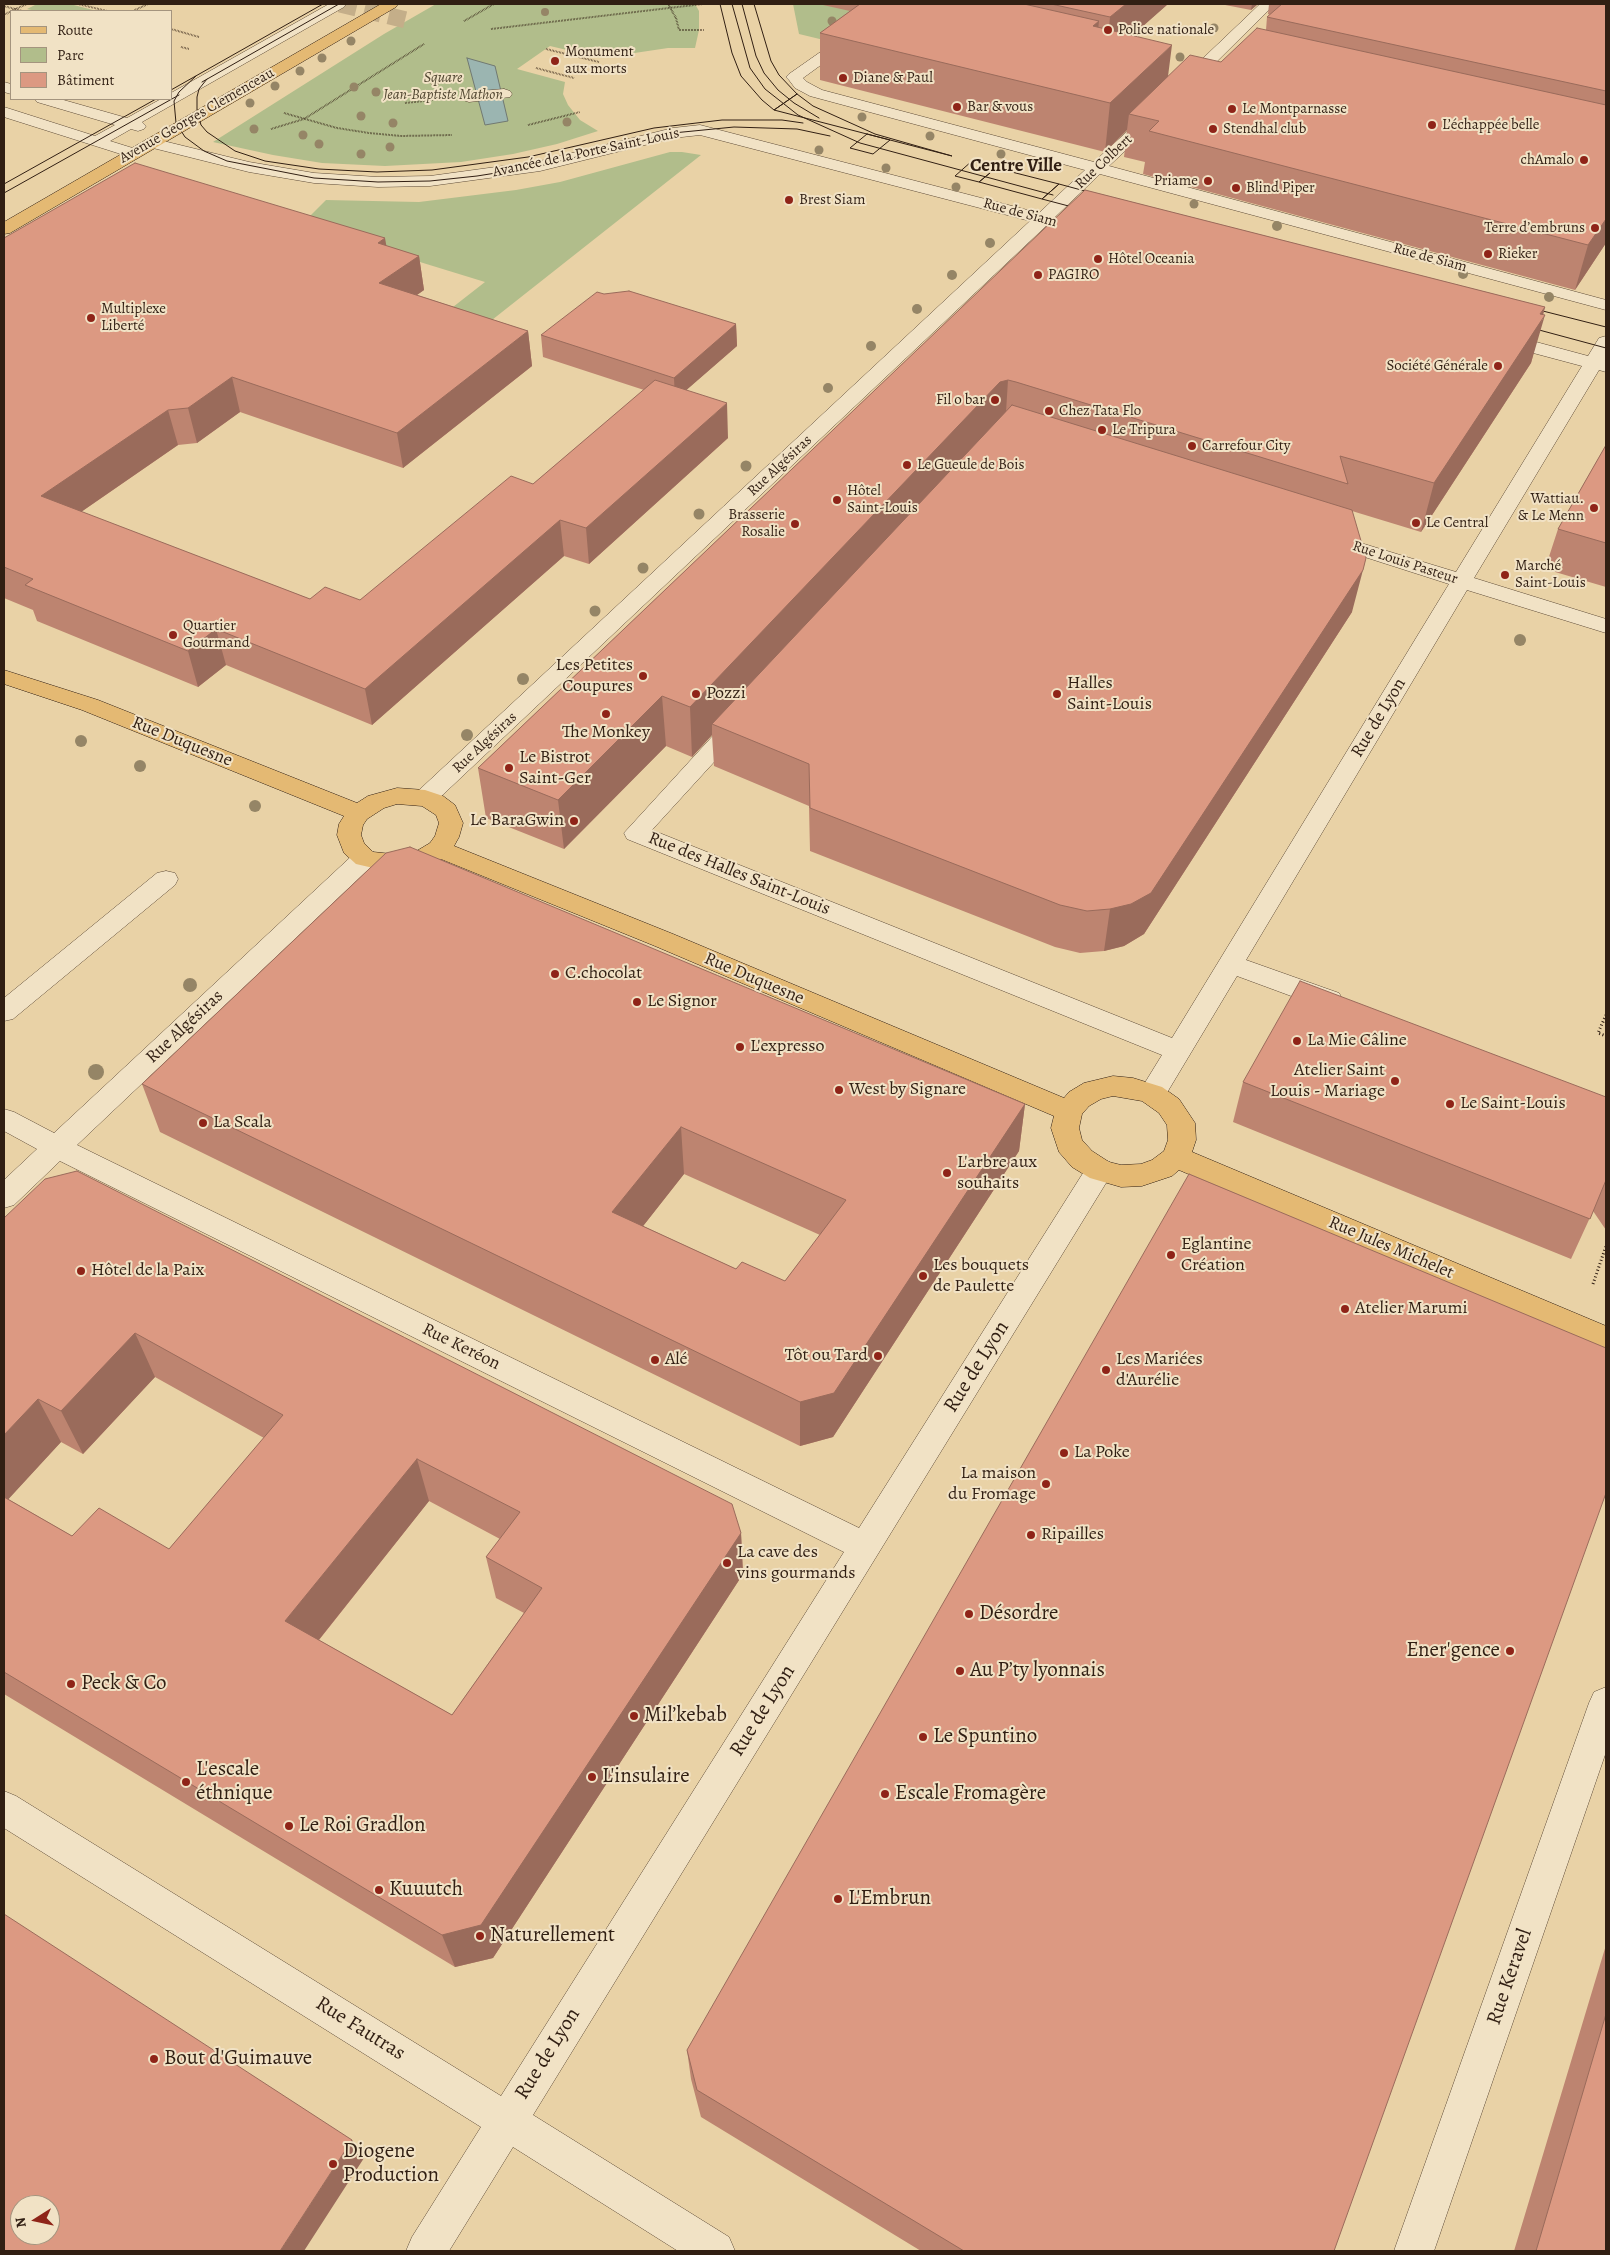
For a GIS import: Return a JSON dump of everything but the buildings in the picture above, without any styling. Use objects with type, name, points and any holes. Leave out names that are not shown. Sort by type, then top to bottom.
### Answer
[{"type":"main road","name":"Avenue Georges Clemenceau","points":[[4,229],[391,4]]},
{"type":"main road","name":"Rue Duquesne","points":[[4,676],[90,705],[359,813]]},
{"type":"main road","points":[[398,796],[425,798],[447,811],[451,824],[447,837],[439,849],[422,859],[402,863],[382,862],[365,858],[353,848],[349,835],[351,824],[359,813],[376,802],[398,796]]},
{"type":"main road","name":"Rue Duquesne","points":[[439,849],[664,940],[1069,1111]]},
{"type":"main road","points":[[1113,1086],[1132,1088],[1152,1094],[1169,1106],[1180,1123],[1182,1140],[1176,1157],[1162,1168],[1142,1175],[1121,1176],[1100,1170],[1082,1159],[1069,1144],[1065,1128],[1069,1111],[1079,1098],[1094,1090],[1113,1086]]},
{"type":"main road","name":"Rue Jules Michelet","points":[[1176,1157],[1606,1339]]},
{"type":"street","points":[[172,89],[323,4]]},
{"type":"street","points":[[172,95],[339,4]]},
{"type":"street","name":"Rue Colbert","points":[[1069,195],[1099,169],[1186,84],[1223,57],[1268,4]]},
{"type":"street","name":"Rue de Siam","points":[[896,11],[794,77],[801,85],[816,93],[1606,305]]},
{"type":"street","points":[[1168,80],[1186,84]]},
{"type":"street","points":[[469,97],[504,94]]},
{"type":"street","points":[[46,100],[166,134]]},
{"type":"street","points":[[96,142],[155,100]]},
{"type":"street","points":[[123,122],[163,100]]},
{"type":"street","points":[[4,112],[133,153]]},
{"type":"street","name":"Avancée de la Porte Saint-Louis","points":[[151,143],[249,167],[314,178],[378,182],[430,181],[540,166],[673,133],[700,130],[725,135]]},
{"type":"street","name":"Rue de Siam","points":[[725,135],[1107,236]]},
{"type":"street","name":"Rue Algésiras","points":[[425,798],[1069,195]]},
{"type":"street","points":[[1479,333],[1600,364]]},
{"type":"street","name":"Rue de Lyon","points":[[1152,1094],[1462,581],[1600,364],[1606,342]]},
{"type":"street","name":"Rue Louis Pasteur","points":[[1312,534],[1606,626]]},
{"type":"street","name":"Rue des Halles Saint-Louis","points":[[750,710],[636,833],[1178,1051]]},
{"type":"street","name":"Rue Algésiras","points":[[4,1197],[365,858]]},
{"type":"street","points":[[4,1012],[166,879]]},
{"type":"street","points":[[1231,964],[1355,1009]]},
{"type":"street","name":"Rue Keréon","points":[[4,1119],[865,1547]]},
{"type":"street","name":"Rue de Lyon","points":[[426,2251],[1100,1170]]},
{"type":"street","name":"Rue Keravel","points":[[1414,2251],[1606,1703]]},
{"type":"street","name":"Rue Fautras","points":[[4,1808],[715,2251]]},
{"type":"path","points":[[15,9],[27,4]]},
{"type":"path","points":[[78,4],[103,10]]},
{"type":"path","points":[[135,10],[148,4]]},
{"type":"path","points":[[464,21],[494,4]]},
{"type":"path","points":[[668,4],[679,30],[704,30]]},
{"type":"path","points":[[491,29],[703,4]]},
{"type":"path","points":[[4,6],[18,10]]},
{"type":"path","points":[[172,29],[204,38]]},
{"type":"path","points":[[304,118],[424,44]]},
{"type":"path","points":[[181,47],[189,49]]},
{"type":"path","points":[[546,49],[599,62]]},
{"type":"path","points":[[532,67],[574,78]]},
{"type":"path","points":[[1606,1015],[1598,1033],[1606,1036]]},
{"type":"green space","points":[[37,4],[70,4],[93,10],[32,10],[27,9]]},
{"type":"green space","name":"Square Jean-Baptiste Mathon","points":[[436,4],[695,4],[699,11],[699,30],[695,48],[668,48],[601,58],[550,46],[517,69],[565,82],[563,94],[568,105],[580,120],[598,131],[557,144],[513,154],[461,162],[385,166],[322,163],[213,142],[384,34]]},
{"type":"green space","points":[[793,4],[875,4],[828,41],[799,34]]},
{"type":"green space","points":[[670,152],[701,155],[440,361],[453,307],[485,282],[306,227],[305,221],[326,200],[419,202],[516,190],[560,182]]},
{"type":"water","points":[[467,58],[495,66],[508,121],[485,125]]},
{"type":"tunnel","points":[[340,4],[406,20]]},
{"type":"tram line","points":[[172,89],[323,4]]},
{"type":"tram line","points":[[207,79],[339,4]]},
{"type":"tram line","points":[[720,4],[732,53],[741,76],[762,100],[774,110]]},
{"type":"tram line","points":[[732,4],[750,68],[765,89],[783,103]]},
{"type":"tram line","points":[[742,4],[756,56],[764,73],[778,90],[789,99]]},
{"type":"tram line","points":[[754,4],[771,61],[779,75],[797,94]]},
{"type":"tram line","points":[[177,96],[196,76]]},
{"type":"tram line","points":[[202,82],[207,79]]},
{"type":"tram line","points":[[207,79],[199,89],[197,110],[201,125],[207,132],[235,151],[265,161],[319,169],[377,172],[432,170],[528,157],[654,128],[722,120],[782,120],[803,123]]},
{"type":"tram line","points":[[789,99],[797,94]]},
{"type":"tram line","points":[[797,94],[813,106],[875,134],[952,156],[881,138]]},
{"type":"tram line","points":[[172,99],[177,96]]},
{"type":"tram line","points":[[177,96],[174,101],[176,123],[185,137],[204,151],[227,161],[314,178],[378,182],[430,181],[540,166],[673,133],[734,127],[797,129],[830,136]]},
{"type":"tram line","points":[[783,103],[789,99]]},
{"type":"tram line","points":[[789,99],[819,118]]},
{"type":"tram line","points":[[4,184],[154,100]]},
{"type":"tram line","points":[[4,193],[170,100]]},
{"type":"tram line","points":[[774,110],[783,103]]},
{"type":"tram line","points":[[783,103],[804,118]]},
{"type":"tram line","points":[[774,110],[804,118]]},
{"type":"tram line","points":[[804,118],[867,134]]},
{"type":"tram line","points":[[804,118],[857,142]]},
{"type":"tram line","points":[[857,142],[867,134]]},
{"type":"tram line","points":[[867,134],[881,138]]},
{"type":"tram line","points":[[867,134],[881,138]]},
{"type":"tram line","points":[[880,148],[890,140],[881,138]]},
{"type":"tram line","points":[[857,142],[880,148]]},
{"type":"tram line","points":[[857,142],[850,148],[873,154],[880,148]]},
{"type":"tram line","points":[[880,148],[961,170]]},
{"type":"tram line","points":[[961,170],[972,161],[996,168]]},
{"type":"tram line","points":[[985,177],[996,168]]},
{"type":"tram line","points":[[996,168],[1059,184]]},
{"type":"tram line","points":[[961,170],[985,177]]},
{"type":"tram line","points":[[961,170],[955,176],[979,182]]},
{"type":"tram line","points":[[979,182],[985,177]]},
{"type":"tram line","points":[[985,177],[1048,194]]},
{"type":"tram line","points":[[979,182],[1042,199]]},
{"type":"tram line","points":[[1048,194],[1059,184]]},
{"type":"tram line","points":[[1059,184],[1096,194]]},
{"type":"tram line","points":[[1042,199],[1048,194]]},
{"type":"tram line","points":[[1048,194],[1053,195]]},
{"type":"tram line","points":[[1042,199],[1080,209]]},
{"type":"tram line","points":[[1531,308],[1606,327]]},
{"type":"tram line","points":[[1528,327],[1606,348]]},
{"type":"place","name":"Police nationale","points":[[1108,30]]},
{"type":"place","name":"Monument aux morts","points":[[555,61]]},
{"type":"place","name":"Diane & Paul","points":[[843,78]]},
{"type":"place","name":"Bar & vous","points":[[957,107]]},
{"type":"place","name":"Le Montparnasse","points":[[1232,109]]},
{"type":"place","name":"L’échappée belle","points":[[1432,125]]},
{"type":"place","name":"Stendhal club","points":[[1213,129]]},
{"type":"place","name":"chAmalo","points":[[1584,160]]},
{"type":"place","name":"Priame","points":[[1208,181]]},
{"type":"place","name":"Blind Piper","points":[[1236,188]]},
{"type":"place","name":"Brest Siam","points":[[789,200]]},
{"type":"place","name":"Terre d’embruns","points":[[1595,228]]},
{"type":"place","name":"Rieker","points":[[1488,254]]},
{"type":"place","name":"Hôtel Oceania","points":[[1098,259]]},
{"type":"place","name":"PAGIRO","points":[[1038,275]]},
{"type":"place","name":"Multiplexe Liberté","points":[[91,318]]},
{"type":"place","name":"Société Générale","points":[[1498,366]]},
{"type":"place","name":"Fil o bar","points":[[995,400]]},
{"type":"place","name":"Chez Tata Flo","points":[[1049,411]]},
{"type":"place","name":"Le Tripura","points":[[1102,430]]},
{"type":"place","name":"Carrefour City","points":[[1192,446]]},
{"type":"place","name":"Le Gueule de Bois","points":[[907,465]]},
{"type":"place","name":"Hôtel Saint-Louis","points":[[837,500]]},
{"type":"place","name":"Wattiau. & Le Menn","points":[[1594,508]]},
{"type":"place","name":"Le Central","points":[[1416,523]]},
{"type":"place","name":"Brasserie Rosalie","points":[[795,524]]},
{"type":"place","name":"Marché Saint-Louis","points":[[1505,575]]},
{"type":"place","name":"Quartier Gourmand","points":[[173,635]]},
{"type":"place","name":"Les Petites Coupures","points":[[643,676]]},
{"type":"place","name":"Pozzi","points":[[696,694]]},
{"type":"place","name":"Halles Saint-Louis","points":[[1057,694]]},
{"type":"place","name":"The Monkey","points":[[606,714]]},
{"type":"place","name":"Le Bistrot Saint-Ger","points":[[509,768]]},
{"type":"place","name":"Le BaraGwin","points":[[574,821]]},
{"type":"place","name":"C.chocolat","points":[[555,974]]},
{"type":"place","name":"Le Signor","points":[[637,1002]]},
{"type":"place","name":"La Mie Câline","points":[[1297,1041]]},
{"type":"place","name":"L'expresso","points":[[740,1047]]},
{"type":"place","name":"Atelier Saint Louis - Mariage","points":[[1395,1081]]},
{"type":"place","name":"West by Signare","points":[[839,1090]]},
{"type":"place","name":"Le Saint-Louis","points":[[1450,1104]]},
{"type":"place","name":"La Scala","points":[[203,1123]]},
{"type":"place","name":"L'arbre aux souhaits","points":[[947,1173]]},
{"type":"place","name":"Eglantine Création","points":[[1171,1255]]},
{"type":"place","name":"Hôtel de la Paix","points":[[81,1271]]},
{"type":"place","name":"Les bouquets de Paulette","points":[[923,1276]]},
{"type":"place","name":"Atelier Marumi","points":[[1345,1309]]},
{"type":"place","name":"Tôt ou Tard","points":[[878,1356]]},
{"type":"place","name":"Alé","points":[[655,1360]]},
{"type":"place","name":"Les Mariées d'Aurélie","points":[[1106,1370]]},
{"type":"place","name":"La Poke","points":[[1064,1453]]},
{"type":"place","name":"La maison du Fromage","points":[[1046,1484]]},
{"type":"place","name":"Ripailles","points":[[1031,1535]]},
{"type":"place","name":"La cave des vins gourmands","points":[[727,1563]]},
{"type":"place","name":"Désordre","points":[[969,1614]]},
{"type":"place","name":"Ener'gence","points":[[1510,1651]]},
{"type":"place","name":"Au P’ty lyonnais","points":[[960,1671]]},
{"type":"place","name":"Peck & Co","points":[[71,1684]]},
{"type":"place","name":"Mil’kebab","points":[[634,1716]]},
{"type":"place","name":"Le Spuntino","points":[[923,1737]]},
{"type":"place","name":"L'insulaire","points":[[592,1777]]},
{"type":"place","name":"L'escale éthnique","points":[[186,1782]]},
{"type":"place","name":"Escale Fromagère","points":[[885,1794]]},
{"type":"place","name":"Le Roi Gradlon","points":[[289,1826]]},
{"type":"place","name":"Kuuutch","points":[[379,1890]]},
{"type":"place","name":"L'Embrun","points":[[838,1899]]},
{"type":"place","name":"Naturellement","points":[[480,1936]]},
{"type":"place","name":"Bout d'Guimauve","points":[[154,2059]]},
{"type":"place","name":"Diogene Production","points":[[333,2164]]},
{"type":"district","name":"Centre Ville","points":[[1016,166]]}]
